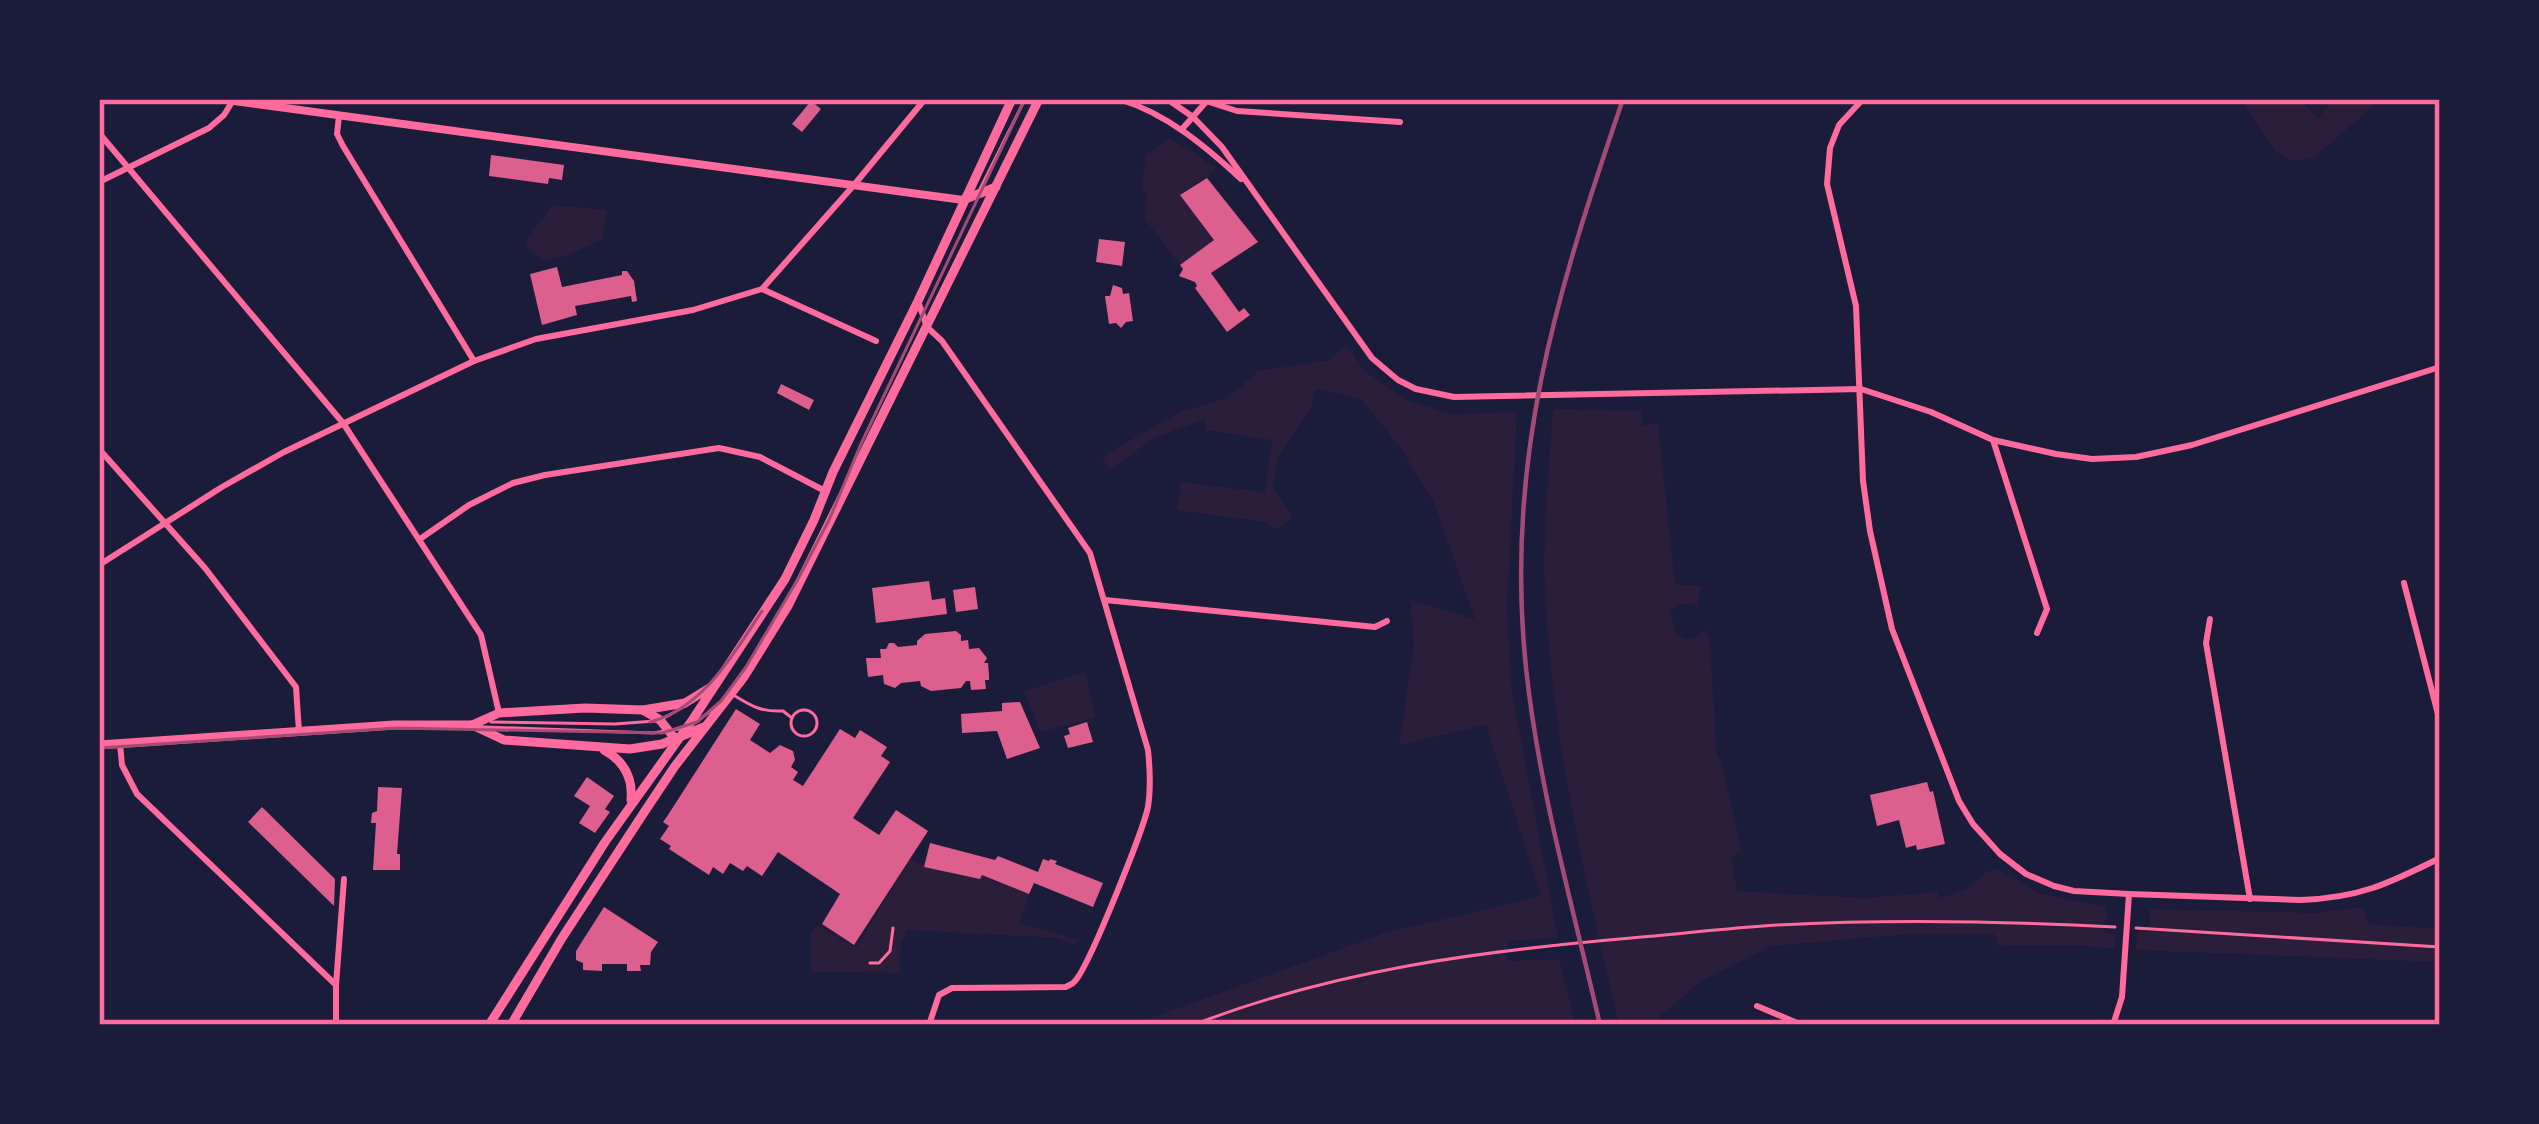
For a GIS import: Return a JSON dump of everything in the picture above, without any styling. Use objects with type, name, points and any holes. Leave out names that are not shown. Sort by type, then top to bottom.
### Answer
[{"type":"main road","points":[[489,1025],[663,750],[687,727],[785,579],[1012,99]]},
{"type":"main road","points":[[511,1025],[675,766],[731,693],[788,606],[1039,99]]},
{"type":"main road","points":[[963,200],[996,187]]},
{"type":"main road","points":[[825,490],[841,495]]},
{"type":"main road","points":[[99,746],[472,724],[500,713],[643,710],[678,705],[719,679]]},
{"type":"main road","points":[[719,679],[731,693]]},
{"type":"main road","points":[[643,710],[674,736],[675,766]]},
{"type":"main road","points":[[472,724],[504,740],[663,750]]},
{"type":"main road","points":[[674,736],[704,727]]},
{"type":"main road","points":[[599,747],[628,774],[631,805]]},
{"type":"street","points":[[219,99],[963,200]]},
{"type":"street","points":[[99,565],[236,479],[474,361],[530,341],[693,310],[762,289],[925,99]]},
{"type":"street","points":[[1119,99],[1182,129],[1248,186]]},
{"type":"street","points":[[1167,99],[1222,147],[1382,368],[1416,389],[1438,395],[1861,389],[1931,412],[1993,440],[2092,459],[2136,457],[2192,445],[2440,367]]},
{"type":"street","points":[[1863,99],[1839,125],[1830,148],[1827,184],[1856,306],[1863,481],[1892,629],[1959,801],[1988,842],[2026,874],[2074,891],[2300,901],[2354,895],[2396,881],[2440,858]]},
{"type":"street","points":[[99,182],[209,128],[233,100]]},
{"type":"street","points":[[1182,129],[1207,100],[1237,111],[1400,122]]},
{"type":"street","points":[[339,116],[337,134],[474,361]]},
{"type":"street","points":[[99,133],[344,423],[482,635],[500,713]]},
{"type":"street","points":[[762,289],[876,341]]},
{"type":"street","points":[[919,301],[927,327],[942,341],[1090,553],[1148,750],[1150,777],[1148,808],[1100,930],[1072,984],[952,988],[939,995],[929,1025]]},
{"type":"street","points":[[1993,440],[2047,609],[2037,633]]},
{"type":"street","points":[[99,448],[205,568],[296,687],[299,732]]},
{"type":"street","points":[[420,539],[480,498],[513,483],[719,448],[760,457],[825,490]]},
{"type":"street","points":[[2404,583],[2440,722]]},
{"type":"street","points":[[1106,600],[1375,628],[1387,621]]},
{"type":"street","points":[[2210,620],[2206,643],[2250,899]]},
{"type":"street","points":[[120,744],[122,765],[136,794],[336,985]]},
{"type":"street","points":[[336,1025],[344,879]]},
{"type":"street","points":[[2113,1025],[2122,997],[2129,894]]},
{"type":"street","points":[[1757,1006],[1802,1025]]},
{"type":"lane","points":[[977,196],[1025,99]]},
{"type":"lane","points":[[978,209],[978,223]]},
{"type":"lane","points":[[472,724],[638,724],[679,712],[702,692]]},
{"type":"lane","points":[[687,727],[731,693],[764,712],[783,711],[801,736],[809,736],[817,727],[817,719],[808,711],[792,718]]},
{"type":"lane","points":[[472,724],[674,736]]},
{"type":"lane","points":[[652,733],[663,750]]},
{"type":"path","points":[[1193,1025],[1361,974],[1510,950],[1771,926],[1942,921],[2440,947]]},
{"type":"path","points":[[870,963],[888,956],[893,928]]},
{"type":"shaded area","points":[[2241,99],[2299,99],[2318,118],[2334,99],[2381,99],[2316,156],[2293,161],[2276,152]]},
{"type":"shaded area","points":[[1169,138],[1216,169],[1181,195],[1214,240],[1180,265],[1145,219],[1146,191],[1141,190],[1146,155]]},
{"type":"shaded area","points":[[552,205],[607,210],[603,239],[564,257],[545,260],[526,241]]},
{"type":"shaded area","points":[[1346,344],[1365,371],[1405,399],[1452,414],[1517,412],[1507,608],[1512,691],[1558,938],[1507,941],[1507,961],[1559,959],[1576,1025],[1132,1025],[1385,933],[1541,896],[1486,725],[1399,745],[1414,645],[1410,600],[1475,619],[1434,503],[1400,447],[1361,399],[1315,389],[1311,408],[1278,457],[1273,487],[1293,518],[1275,529],[1265,522],[1177,510],[1181,482],[1265,492],[1272,440],[1205,430],[1206,419],[1154,438],[1110,470],[1102,457],[1179,412],[1228,398],[1258,371],[1329,360]]},
{"type":"shaded area","points":[[1553,409],[1641,411],[1643,426],[1658,423],[1675,584],[1701,586],[1697,605],[1677,604],[1672,619],[1680,637],[1691,639],[1705,630],[1710,642],[1717,756],[1742,852],[1731,856],[1737,891],[1865,898],[1937,892],[1940,898],[1967,889],[1988,871],[1998,869],[2041,894],[2105,907],[2108,918],[2103,932],[2116,935],[2114,949],[1999,946],[1994,934],[1909,934],[1771,946],[1701,981],[1650,1025],[1619,1025],[1574,819],[1550,663],[1544,561]]},
{"type":"shaded area","points":[[1085,672],[1096,718],[1040,732],[1024,691]]},
{"type":"shaded area","points":[[910,859],[931,869],[982,875],[1029,894],[1020,923],[1078,940],[1075,945],[1057,938],[907,930],[901,943],[900,973],[811,972],[811,932],[818,925],[856,948]]},
{"type":"shaded area","points":[[2363,907],[2369,924],[2440,929],[2440,962],[2135,950],[2138,932],[2150,924],[2150,909],[2315,913]]},
{"type":"building","points":[[811,101],[821,109],[802,132],[792,124]]},
{"type":"building","points":[[491,155],[564,165],[562,180],[549,178],[548,184],[489,176]]},
{"type":"building","points":[[1207,178],[1258,242],[1211,273],[1239,312],[1244,308],[1250,315],[1227,332],[1195,282],[1179,276],[1180,265],[1214,240],[1180,195]]},
{"type":"building","points":[[1099,239],[1125,242],[1122,266],[1096,262]]},
{"type":"building","points":[[557,267],[562,287],[627,271],[637,301],[632,302],[631,296],[575,306],[577,315],[542,325],[530,274]]},
{"type":"building","points":[[1113,285],[1129,293],[1133,321],[1121,328],[1109,324],[1105,296],[1110,296]]},
{"type":"building","points":[[781,384],[814,400],[809,410],[777,393]]},
{"type":"building","points":[[929,581],[932,600],[945,598],[947,614],[876,623],[872,588]]},
{"type":"building","points":[[975,587],[978,609],[956,612],[953,590]]},
{"type":"building","points":[[956,631],[961,641],[968,640],[969,649],[979,648],[987,658],[986,689],[971,690],[970,681],[961,688],[931,691],[920,681],[895,688],[884,684],[883,675],[868,677],[866,658],[881,658],[880,649],[889,643],[917,645],[925,634]]},
{"type":"building","points":[[1020,702],[1040,748],[1007,759],[997,731],[962,733],[961,714],[1002,711],[1002,703]]},
{"type":"building","points":[[736,709],[760,724],[750,740],[770,753],[780,745],[793,751],[791,767],[798,772],[793,780],[803,786],[840,729],[855,738],[860,730],[887,747],[881,756],[890,762],[853,818],[879,835],[896,810],[928,831],[854,945],[822,924],[840,894],[778,852],[762,876],[747,866],[743,871],[730,863],[723,874],[713,867],[709,875],[660,839],[669,826],[663,822]]},
{"type":"building","points":[[1087,722],[1093,742],[1068,748],[1064,736],[1070,734],[1068,728]]},
{"type":"building","points":[[587,777],[614,796],[605,809],[610,812],[595,833],[579,823],[590,806],[574,796]]},
{"type":"building","points":[[1927,782],[1945,844],[1906,848],[1899,820],[1877,826],[1870,795]]},
{"type":"building","points":[[378,787],[402,788],[400,870],[373,870],[376,823],[371,823]]},
{"type":"building","points":[[262,807],[335,879],[334,906],[248,822]]},
{"type":"building","points":[[930,843],[995,860],[998,856],[1038,872],[1043,859],[1050,859],[1103,883],[1093,907],[1034,883],[1029,894],[982,875],[980,879],[924,867]]},
{"type":"building","points":[[604,907],[658,942],[650,965],[640,965],[641,971],[627,971],[627,964],[583,970],[576,951]]},
{"type":"tram line","points":[[99,748],[396,728],[662,733],[697,722],[721,701],[746,667],[798,579],[1025,99]]},
{"type":"tram line","points":[[650,722],[702,692],[762,611]]},
{"type":"railway","points":[[1600,1025],[1539,759],[1521,592],[1523,518],[1542,378],[1577,240],[1623,99]]}]
